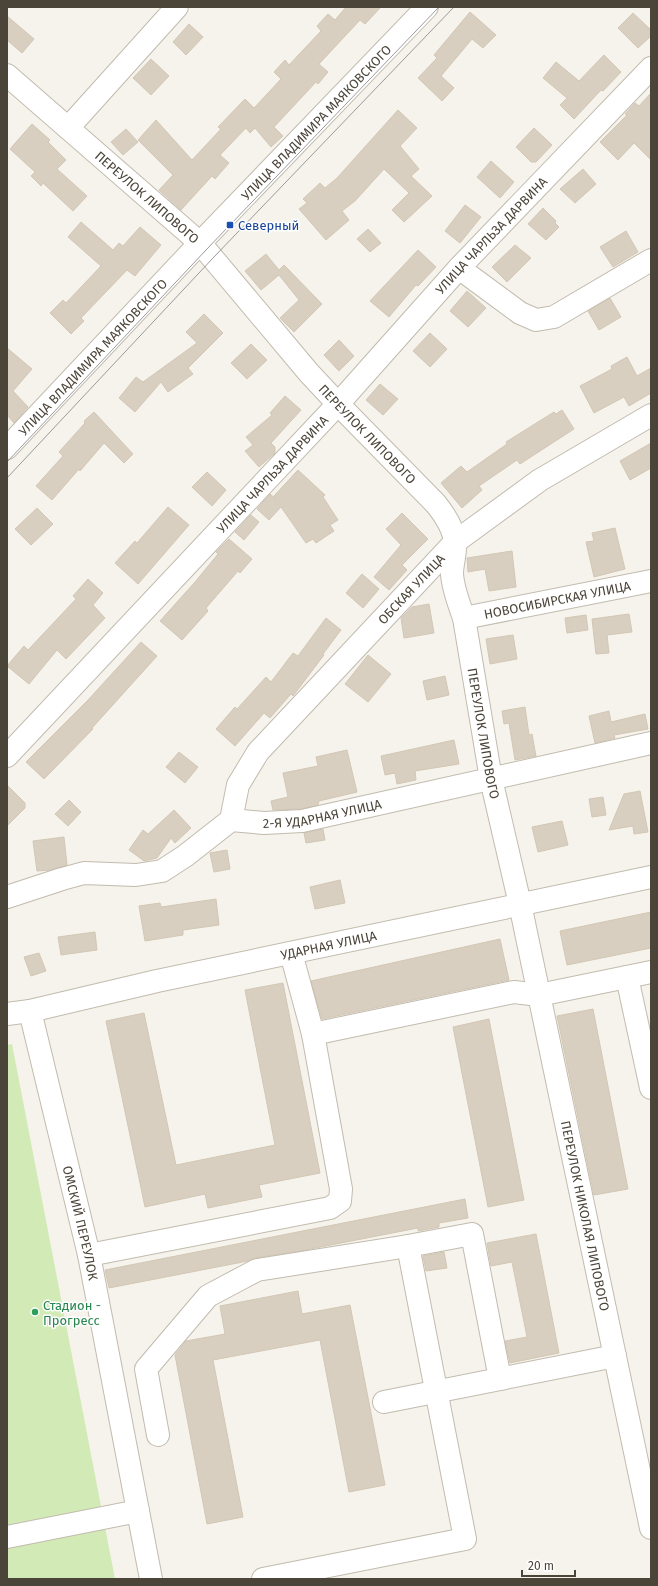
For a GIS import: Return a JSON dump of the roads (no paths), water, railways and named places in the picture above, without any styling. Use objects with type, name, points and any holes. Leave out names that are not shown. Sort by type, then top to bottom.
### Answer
[{"type":"street","points":[[68,128],[177,7]]},
{"type":"street","name":"УЛИЦА ВЛАДИМИРА МАЯКОВСКОГО","points":[[7,448],[200,243],[427,7]]},
{"type":"street","name":"УЛИЦА ЧАРЛЬЗА ДАРВИНА","points":[[7,756],[338,404],[459,268],[651,68]]},
{"type":"street","name":"ПЕРЕУЛОК ЛИПОВОГО","points":[[7,75],[200,243],[309,373],[436,504],[444,516],[455,542],[452,574],[464,618],[491,779],[520,904]]},
{"type":"street","points":[[459,268],[520,313],[536,320],[554,317],[651,260]]},
{"type":"street","name":"ОБСКАЯ УЛИЦА","points":[[231,820],[238,785],[258,752],[455,542],[540,480],[651,415]]},
{"type":"street","name":"НОВОСИБИРСКАЯ УЛИЦА","points":[[464,618],[651,581]]},
{"type":"street","name":"2-Я УДАРНАЯ УЛИЦА","points":[[231,820],[264,823],[302,821],[651,743]]},
{"type":"street","points":[[7,897],[62,878],[84,874],[136,875],[162,871],[186,856],[231,820]]},
{"type":"street","name":"УДАРНАЯ УЛИЦА","points":[[7,1014],[30,1011],[157,981],[291,952],[651,877]]},
{"type":"street","name":"ПЕРЕУЛОК НИКОЛАЯ ЛИПОВОГО","points":[[520,904],[651,1528]]},
{"type":"street","points":[[89,1254],[330,1208],[340,1201],[341,1189],[313,1034],[291,952]]},
{"type":"street","points":[[313,1034],[514,992],[539,995],[651,972]]},
{"type":"street","points":[[627,977],[651,1088]]},
{"type":"street","name":"ОМСКИЙ ПЕРЕУЛОК","points":[[30,1011],[89,1254],[151,1579]]},
{"type":"street","points":[[158,1435],[146,1369],[208,1296],[257,1270],[408,1246],[472,1234],[500,1379]]},
{"type":"street","points":[[263,1579],[465,1539],[408,1246]]},
{"type":"street","points":[[384,1402],[615,1356]]},
{"type":"street","points":[[7,1537],[138,1511]]},
{"type":"tram line","points":[[7,462],[206,250],[439,7]]},
{"type":"tram line","points":[[7,478],[213,258],[454,7]]},
{"type":"place","name":"Северный","points":[[230,225]]},
{"type":"place","name":"Стадион - Прогресс","points":[[35,1312]]}]
